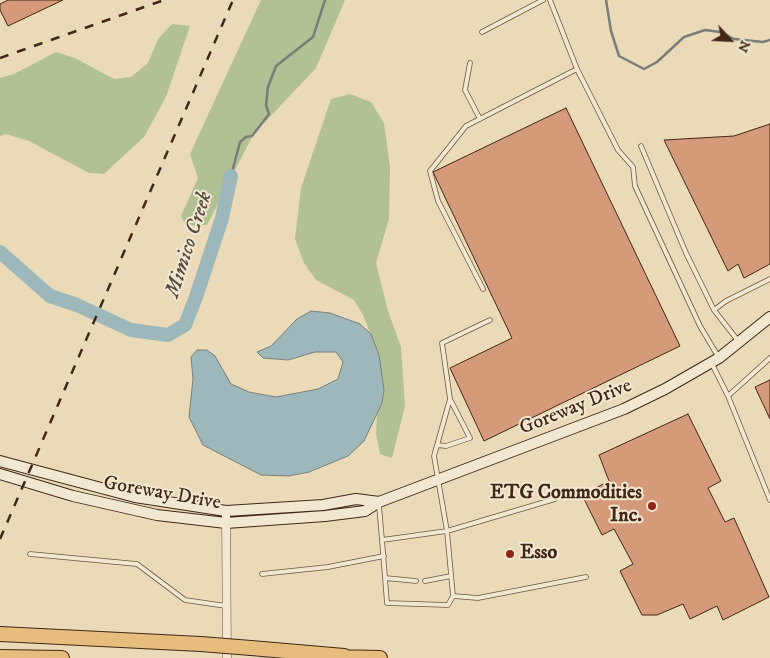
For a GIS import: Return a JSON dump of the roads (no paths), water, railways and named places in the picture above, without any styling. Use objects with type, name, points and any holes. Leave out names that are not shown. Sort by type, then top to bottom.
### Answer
[{"type":"highway","points":[[0,634],[201,644],[380,658]]},
{"type":"highway","points":[[325,658],[344,656]]},
{"type":"highway","points":[[0,657],[62,658]]},
{"type":"main road","name":"Goreway Drive","points":[[0,474],[73,496],[157,515],[226,523],[325,516],[365,511],[379,502],[624,409],[665,389],[715,360],[770,317]]},
{"type":"main road","name":"Goreway Drive","points":[[0,461],[135,497],[226,511],[323,505],[356,499],[379,502]]},
{"type":"street","points":[[226,511],[226,658]]},
{"type":"lane","points":[[482,32],[543,0]]},
{"type":"lane","points":[[550,0],[577,69],[618,150],[633,167],[635,186],[715,360],[770,500]]},
{"type":"lane","points":[[470,63],[465,90],[480,118]]},
{"type":"lane","points":[[482,289],[438,201],[430,171],[466,126],[577,69]]},
{"type":"lane","points":[[641,146],[686,253],[714,310],[739,342]]},
{"type":"lane","points":[[714,310],[726,301],[770,279]]},
{"type":"lane","points":[[437,445],[446,446],[470,438],[450,399],[442,343],[490,320]]},
{"type":"lane","points":[[728,396],[770,358]]},
{"type":"lane","points":[[379,502],[387,602],[448,605],[452,596],[451,576],[434,456],[450,399]]},
{"type":"lane","points":[[382,540],[446,532],[555,499]]},
{"type":"lane","points":[[30,554],[137,564],[185,600],[226,606]]},
{"type":"lane","points":[[262,574],[328,566],[384,556]]},
{"type":"lane","points":[[425,581],[451,576]]},
{"type":"lane","points":[[452,596],[478,598],[586,577]]},
{"type":"lane","points":[[385,578],[416,581]]},
{"type":"water","points":[[311,311],[330,313],[360,324],[371,334],[379,355],[384,390],[382,403],[364,441],[348,456],[309,472],[289,476],[261,475],[203,445],[189,417],[193,379],[191,357],[197,350],[207,350],[215,356],[231,384],[249,392],[276,397],[318,389],[338,379],[343,362],[336,352],[315,352],[288,360],[263,358],[257,352],[271,346],[297,319]]},
{"type":"waterway","name":"Mimico Creek","points":[[231,176],[240,142],[246,137],[252,136],[269,114],[266,105],[268,87],[276,66],[313,37],[325,0]]},
{"type":"waterway","points":[[606,0],[611,31],[619,56],[644,69],[657,62],[684,37],[705,30],[720,32],[734,39],[763,42],[770,40]]},
{"type":"waterway","name":"Mimico Creek","points":[[0,252],[50,296],[77,305],[131,330],[168,335],[185,325],[222,218],[231,176]]},
{"type":"railway","points":[[0,58],[164,0]]},
{"type":"railway","points":[[0,539],[233,0]]},
{"type":"place","name":"ETG Commodities Inc.","points":[[652,506]]},
{"type":"place","name":"Esso","points":[[510,554]]}]
